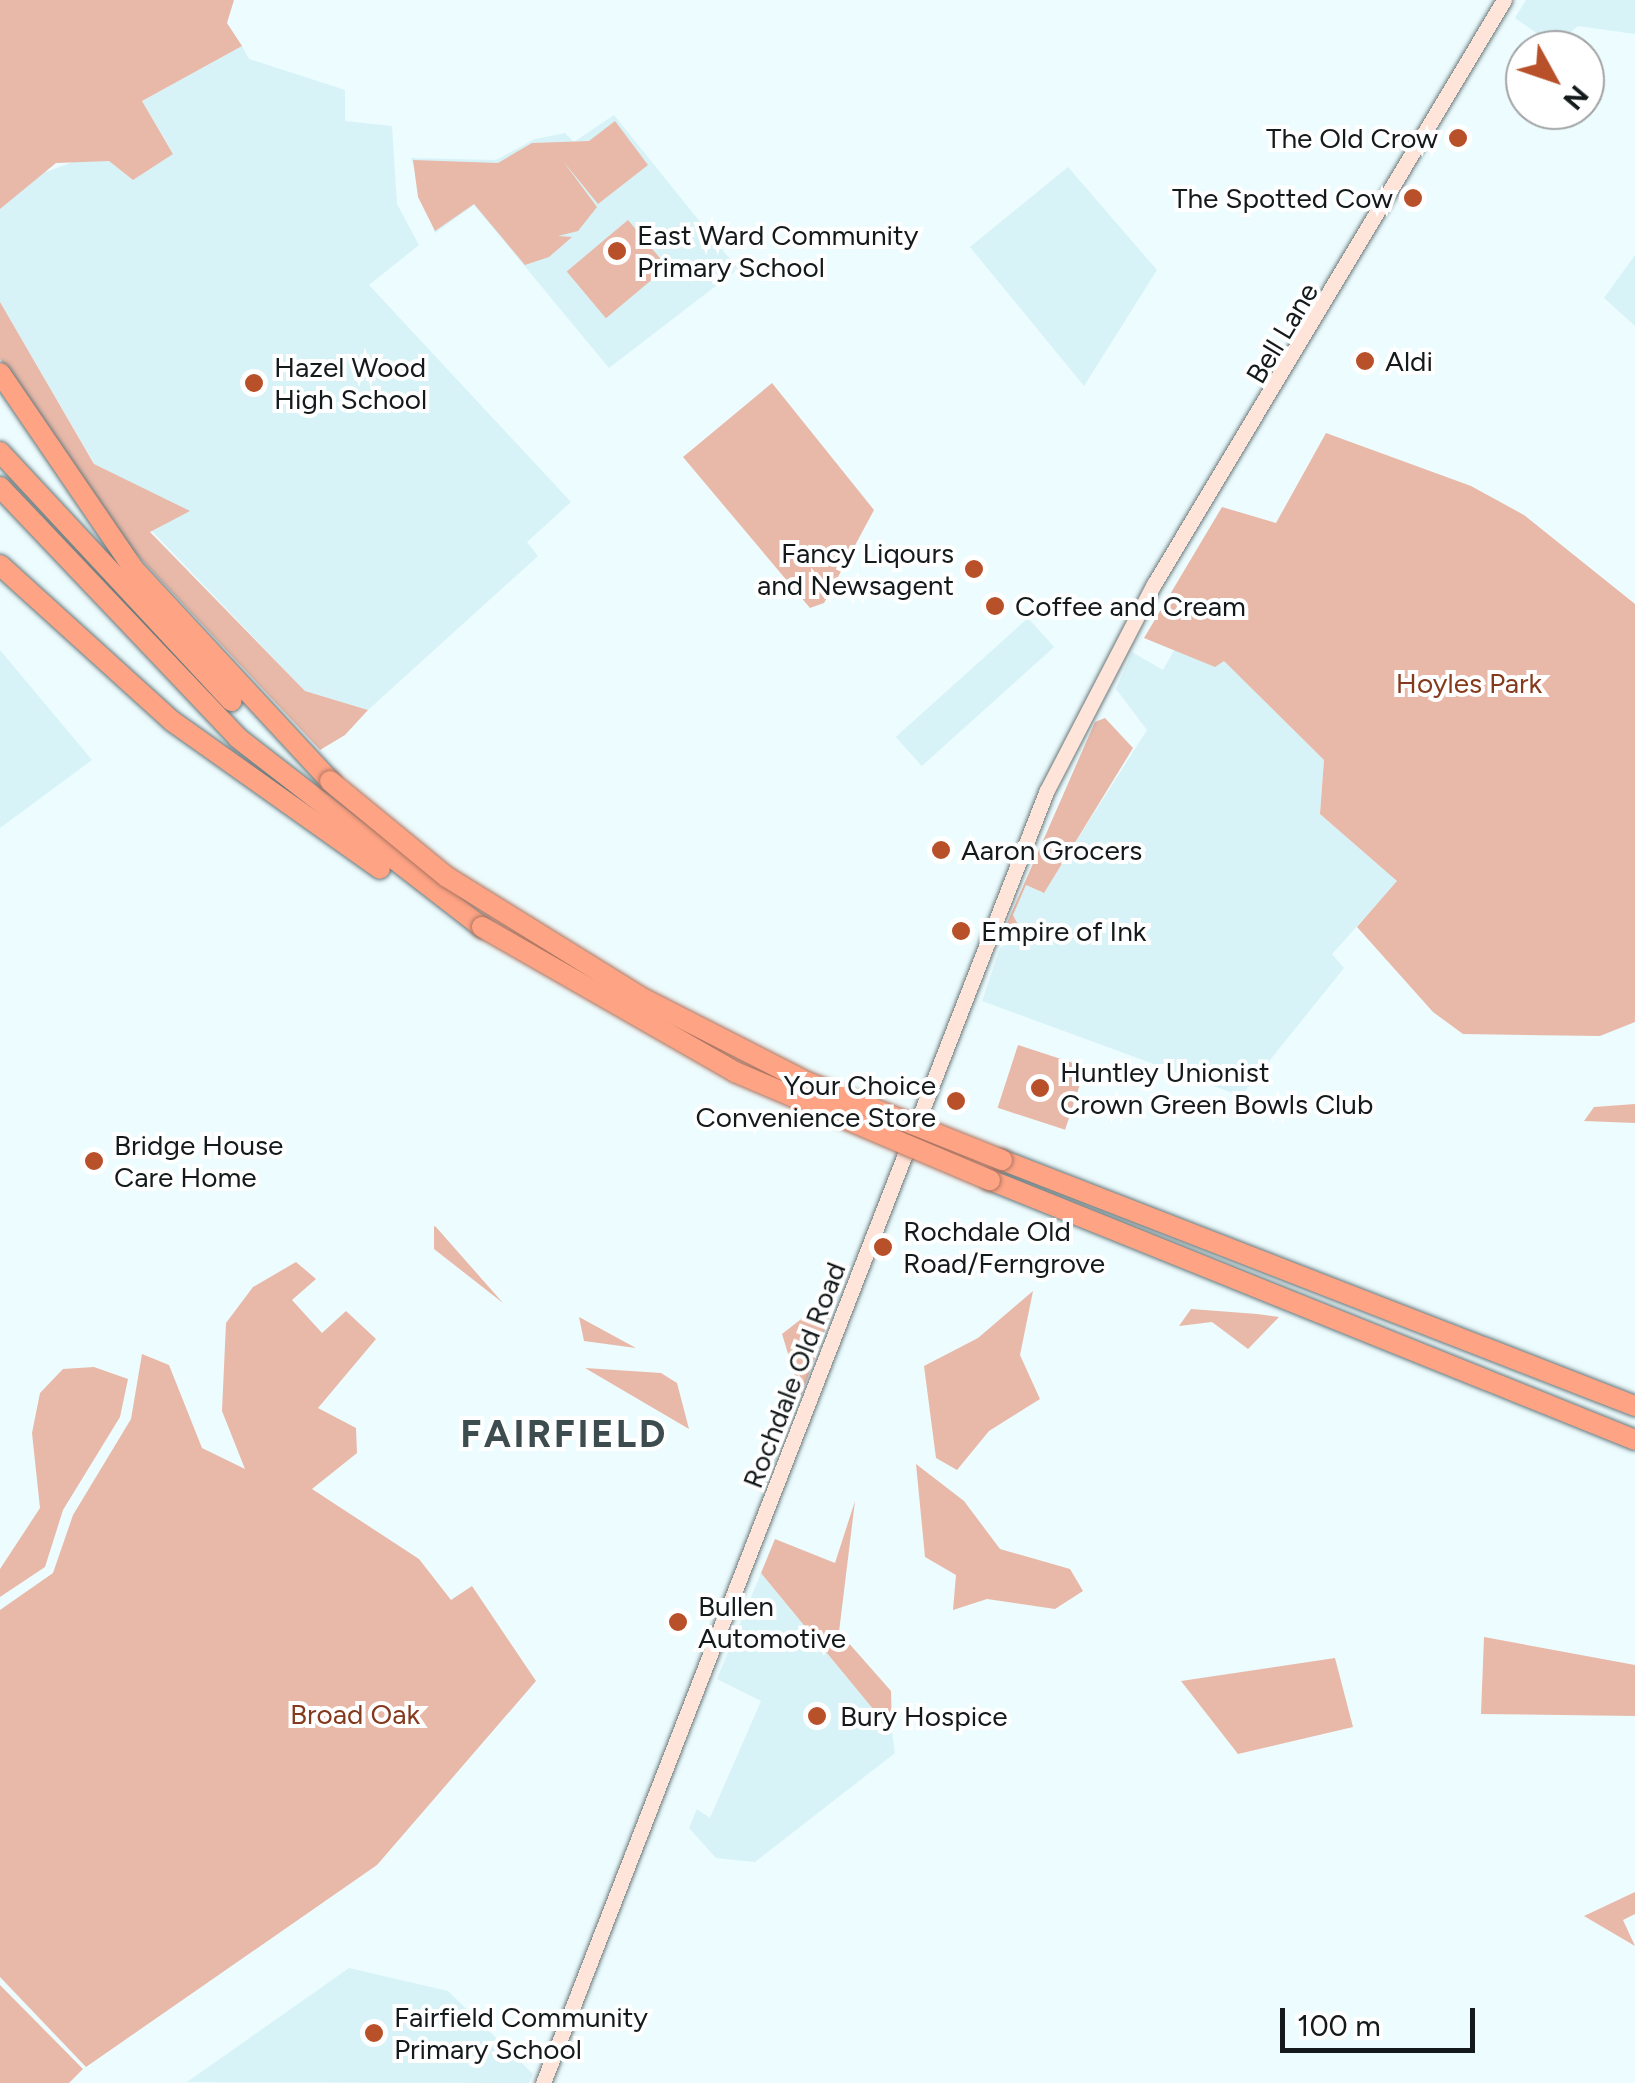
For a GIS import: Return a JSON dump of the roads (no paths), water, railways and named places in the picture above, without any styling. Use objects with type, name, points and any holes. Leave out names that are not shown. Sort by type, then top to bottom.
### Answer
[{"type":"highway","points":[[0,373],[133,568],[330,782]]},
{"type":"highway","points":[[0,452],[181,652],[330,782],[447,877],[644,999],[806,1082],[1635,1406]]},
{"type":"highway","points":[[0,488],[129,632],[285,778],[482,927]]},
{"type":"highway","points":[[0,565],[96,657],[256,782],[482,927],[735,1072],[990,1180],[1635,1440]]},
{"type":"main road","name":"Bell Lane","points":[[1096,688],[1504,0]]},
{"type":"main road","name":"Rochdale Old Road","points":[[543,2083],[993,924],[1096,688]]},
{"type":"place","name":"The Old Crow","points":[[1458,138]]},
{"type":"place","name":"The Spotted Cow","points":[[1413,198]]},
{"type":"place","name":"East Ward Community Primary School","points":[[617,251]]},
{"type":"place","name":"Aldi","points":[[1365,361]]},
{"type":"place","name":"Hazel Wood High School","points":[[254,383]]},
{"type":"place","name":"Fancy Liqours and Newsagent","points":[[974,569]]},
{"type":"place","name":"Coffee and Cream","points":[[995,606]]},
{"type":"place","name":"Aaron Grocers","points":[[941,850]]},
{"type":"place","name":"Empire of Ink","points":[[961,931]]},
{"type":"place","name":"Huntley Unionist Crown Green Bowls Club","points":[[1040,1088]]},
{"type":"place","name":"Your Choice Convenience Store","points":[[956,1101]]},
{"type":"place","name":"Bridge House Care Home","points":[[94,1161]]},
{"type":"place","name":"Rochdale Old Road/Ferngrove","points":[[883,1247]]},
{"type":"place","name":"Bullen Automotive","points":[[678,1622]]},
{"type":"place","name":"Bury Hospice","points":[[817,1716]]},
{"type":"place","name":"Fairfield Community Primary School","points":[[374,2033]]},
{"type":"district","name":"FAIRFIELD","points":[[564,1435]]},
{"type":"park label","name":"Hoyles Park","points":[[1469,683]]},
{"type":"park label","name":"Broad Oak","points":[[355,1714]]}]
